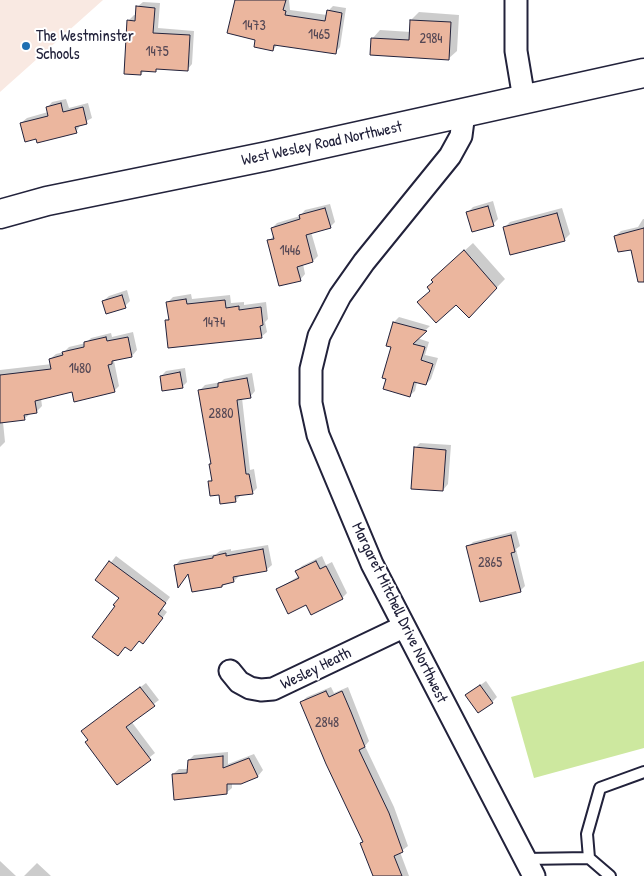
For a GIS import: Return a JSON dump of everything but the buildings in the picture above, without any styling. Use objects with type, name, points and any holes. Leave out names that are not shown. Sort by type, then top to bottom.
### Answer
[{"type":"street","points":[[516,0],[516,51],[524,99]]},
{"type":"street","name":"West Wesley Road Northwest","points":[[0,214],[47,201],[268,156],[644,73]]},
{"type":"street","name":"Margaret Mitchell Drive Northwest","points":[[464,113],[461,136],[450,156],[364,262],[340,296],[319,336],[311,369],[310,403],[318,436],[372,564],[529,867]]},
{"type":"street","name":"Wesley Heath","points":[[230,671],[239,682],[250,688],[261,690],[273,689],[403,627]]},
{"type":"lane","points":[[610,876],[589,858],[587,834],[600,788],[644,772]]},
{"type":"lane","points":[[529,867],[589,858]]},
{"type":"shaded area","name":"The Westminster Schools","points":[[0,0],[103,0],[0,92]]},
{"type":"green space","points":[[644,661],[644,748],[534,778],[511,697]]},
{"type":"place","name":"The Westminster Schools","points":[[26,46]]}]
